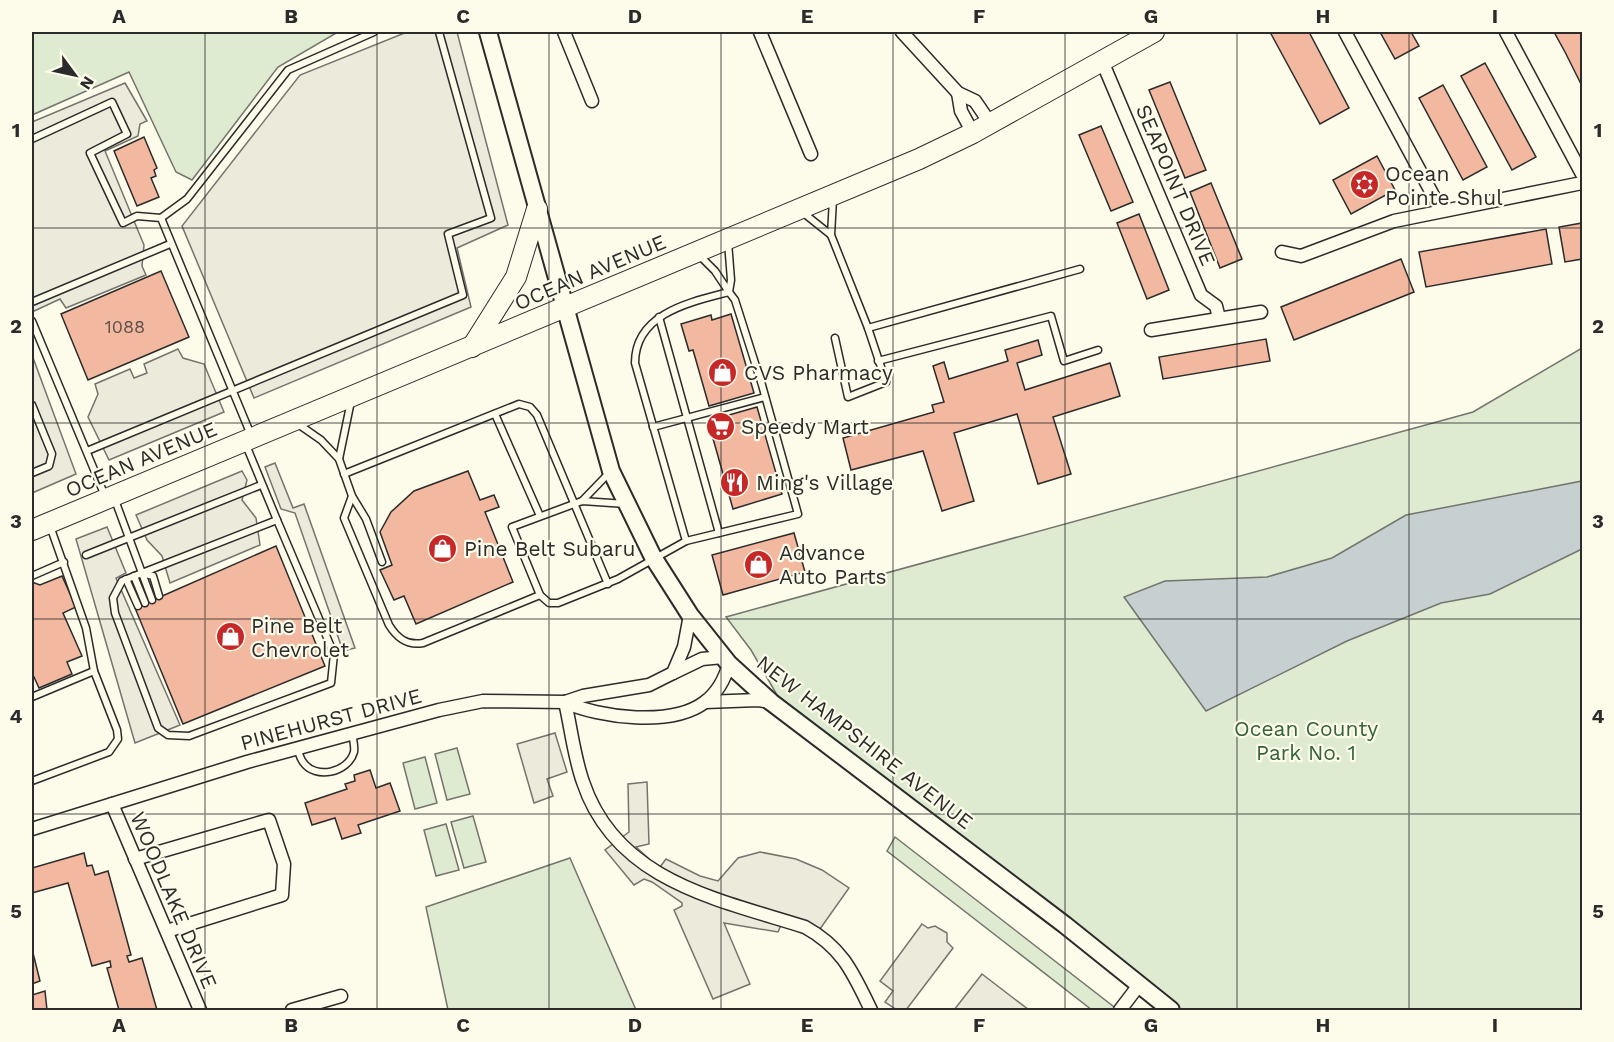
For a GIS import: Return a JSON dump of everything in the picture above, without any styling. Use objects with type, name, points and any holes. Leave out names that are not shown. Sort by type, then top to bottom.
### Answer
[{"type":"main road","name":"NEW HAMPSHIRE AVENUE","points":[[488,32],[611,471],[653,557],[690,615],[726,660],[771,702],[1065,925],[1171,1011]]},
{"type":"main road","name":"OCEAN AVENUE","points":[[40,526],[295,422],[833,196],[982,128],[1154,32]]},
{"type":"main road","points":[[472,347],[516,277],[537,208]]},
{"type":"street","points":[[564,32],[592,101]]},
{"type":"street","points":[[760,32],[811,154]]},
{"type":"street","points":[[903,32],[958,93],[975,101],[982,128]]},
{"type":"street","points":[[1344,32],[1441,210]]},
{"type":"street","points":[[1506,32],[1582,174]]},
{"type":"street","name":"SEAPOINT DRIVE","points":[[1102,61],[1201,295],[1216,306],[1219,318]]},
{"type":"street","points":[[958,93],[961,111],[982,128]]},
{"type":"street","points":[[1282,252],[1301,256],[1395,220],[1582,183]]},
{"type":"street","points":[[1151,330],[1261,312]]},
{"type":"street","points":[[673,673],[684,647],[690,615]]},
{"type":"street","name":"PINEHURST DRIVE","points":[[32,829],[297,748],[439,710],[483,701],[565,702],[600,693],[649,685],[702,659],[726,660],[724,682],[705,702]]},
{"type":"street","points":[[600,693],[600,714]]},
{"type":"street","name":"PINEHURST DRIVE","points":[[565,702],[600,714],[644,719],[680,712],[705,702],[758,700],[771,702]]},
{"type":"street","points":[[565,702],[582,782],[594,809],[614,840],[660,876],[685,888],[805,927],[822,937],[849,965],[870,1011]]},
{"type":"street","name":"WOODLAKE DRIVE","points":[[112,804],[200,1011]]},
{"type":"street","points":[[135,859],[269,819],[284,864],[282,895],[167,931]]},
{"type":"street","points":[[1120,1011],[1139,985]]},
{"type":"street","points":[[292,1011],[341,996]]},
{"type":"lane","points":[[32,139],[112,102],[127,134],[90,153],[123,224],[137,216],[161,218],[188,199],[288,70],[374,32]]},
{"type":"lane","points":[[87,451],[463,295],[448,234],[491,218],[439,32]]},
{"type":"lane","points":[[833,196],[831,235],[868,328],[886,382],[848,397],[835,338]]},
{"type":"lane","points":[[800,210],[831,235]]},
{"type":"lane","points":[[161,218],[232,390],[261,485],[277,520],[334,654],[331,683],[189,736],[168,735],[158,728],[115,613],[113,598],[122,581],[126,579],[277,520]]},
{"type":"lane","points":[[728,240],[731,280],[729,292]]},
{"type":"lane","points":[[32,302],[170,244]]},
{"type":"lane","points":[[626,504],[582,501],[512,527],[540,595],[554,604],[608,584],[653,557],[686,541],[798,514],[735,300],[715,271],[696,253]]},
{"type":"lane","points":[[868,328],[1080,269]]},
{"type":"lane","points":[[686,541],[635,355],[644,337],[659,317],[681,305],[729,292]]},
{"type":"lane","points":[[878,361],[1052,316],[1064,361],[1098,350]]},
{"type":"lane","points":[[659,317],[719,533]]},
{"type":"lane","points":[[32,321],[87,451],[145,572],[152,600]]},
{"type":"lane","points":[[339,459],[352,397]]},
{"type":"lane","points":[[653,427],[765,397]]},
{"type":"lane","points":[[344,474],[519,404],[532,409],[575,503],[608,584]]},
{"type":"lane","points":[[32,405],[52,454],[49,466],[32,473]]},
{"type":"lane","points":[[495,414],[540,516]]},
{"type":"lane","points":[[295,422],[321,440],[339,459],[352,496],[366,519],[382,562]]},
{"type":"lane","points":[[582,501],[611,471]]},
{"type":"lane","points":[[86,555],[261,485]]},
{"type":"lane","points":[[352,496],[344,518],[389,625],[405,641],[423,643],[540,595]]},
{"type":"lane","points":[[32,781],[109,752],[115,747],[118,738],[117,730],[93,671],[86,628],[64,562],[40,526]]},
{"type":"lane","points":[[32,576],[64,562]]},
{"type":"lane","points":[[145,572],[153,576],[159,596]]},
{"type":"lane","points":[[126,579],[142,605],[134,576]]},
{"type":"lane","points":[[32,697],[93,671]]},
{"type":"lane","points":[[297,748],[303,762],[309,768],[325,773],[340,768],[349,761],[354,751],[352,733]]},
{"type":"green space","points":[[32,32],[338,32],[278,67],[192,180],[176,172],[129,72],[32,115]]},
{"type":"green space","name":"Ocean County Park No. 1","points":[[1582,348],[1582,1010],[1171,1010],[928,820],[777,695],[751,650],[726,617],[1473,412]]},
{"type":"green space","points":[[457,748],[470,794],[447,800],[435,754]]},
{"type":"green space","points":[[425,757],[437,803],[415,809],[403,763]]},
{"type":"green space","points":[[473,816],[486,862],[464,868],[451,822]]},
{"type":"green space","points":[[446,824],[459,870],[436,876],[424,830]]},
{"type":"green space","points":[[895,837],[1118,1010],[1092,1010],[887,851]]},
{"type":"green space","points":[[570,858],[636,1010],[448,1010],[426,907]]},
{"type":"shaded area","points":[[407,32],[457,32],[508,225],[457,248],[471,307],[254,398],[182,226],[300,75]]},
{"type":"shaded area","points":[[125,83],[147,121],[140,124],[138,136],[105,151],[144,245],[142,266],[146,275],[66,308],[60,299],[32,312],[32,122]]},
{"type":"shaded area","points":[[178,349],[183,358],[204,364],[224,412],[109,460],[88,417],[98,394],[95,384],[130,369],[134,378],[147,373],[144,364]]},
{"type":"shaded area","points":[[32,355],[76,474],[32,493]]},
{"type":"shaded area","points":[[275,463],[293,508],[304,504],[355,648],[343,651],[295,513],[281,509],[265,467]]},
{"type":"shaded area","points":[[242,471],[247,480],[242,500],[256,518],[260,545],[170,583],[162,556],[147,540],[136,515]]},
{"type":"shaded area","points":[[1582,481],[1582,549],[1490,594],[1441,603],[1347,641],[1206,711],[1124,597],[1165,581],[1267,577],[1332,558],[1406,515]]},
{"type":"shaded area","points":[[107,527],[126,573],[116,578],[180,725],[135,743],[76,539]]},
{"type":"shaded area","points":[[555,733],[567,772],[547,779],[553,796],[534,803],[517,744]]},
{"type":"shaded area","points":[[647,782],[649,844],[636,847],[657,866],[660,867],[666,859],[700,876],[718,881],[738,858],[760,852],[796,859],[822,870],[849,888],[815,936],[782,923],[778,932],[724,923],[750,984],[713,999],[674,910],[682,906],[682,903],[644,879],[634,885],[605,850],[629,832],[628,784]]},
{"type":"shaded area","points":[[922,924],[928,928],[935,926],[947,933],[947,942],[953,948],[906,1010],[897,1010],[885,1002],[893,991],[880,981]]},
{"type":"shaded area","points":[[982,974],[1029,1010],[954,1010]]},
{"type":"building","points":[[1270,32],[1309,32],[1349,108],[1320,124]]},
{"type":"building","points":[[1380,32],[1411,32],[1419,46],[1395,59]]},
{"type":"building","points":[[1554,32],[1582,32],[1582,86],[1565,52]]},
{"type":"building","points":[[1485,63],[1536,157],[1512,170],[1461,76]]},
{"type":"building","points":[[1170,82],[1206,170],[1185,178],[1149,90]]},
{"type":"building","points":[[1443,85],[1487,167],[1463,180],[1419,98]]},
{"type":"building","points":[[1101,126],[1133,202],[1111,211],[1079,135]]},
{"type":"building","points":[[144,137],[157,168],[154,170],[156,176],[151,178],[159,197],[137,206],[114,151]]},
{"type":"building","name":"Ocean Pointe Shul","points":[[1377,156],[1395,190],[1351,214],[1333,180]]},
{"type":"building","points":[[1211,183],[1242,259],[1220,268],[1190,192]]},
{"type":"building","points":[[1139,214],[1169,290],[1147,299],[1117,223]]},
{"type":"building","points":[[1582,223],[1582,259],[1565,262],[1559,227]]},
{"type":"building","points":[[1546,229],[1552,264],[1426,287],[1419,252]]},
{"type":"building","points":[[1401,259],[1414,292],[1294,340],[1281,307]]},
{"type":"building","points":[[161,271],[189,337],[88,380],[61,314]]},
{"type":"building","name":"CVS Pharmacy","points":[[731,314],[754,393],[709,406],[693,350],[689,351],[681,324],[711,315],[712,320]]},
{"type":"building","points":[[1266,339],[1270,361],[1163,379],[1159,357]]},
{"type":"building","points":[[1038,340],[1042,355],[1017,363],[1025,390],[1110,363],[1120,396],[1053,417],[1071,474],[1038,484],[1017,414],[954,433],[974,501],[942,511],[923,451],[851,470],[843,438],[934,412],[932,405],[944,402],[933,366],[944,362],[949,379],[1008,361],[1005,350]]},
{"type":"building","points":[[757,407],[782,494],[733,509],[708,421]]},
{"type":"building","name":"Pine Belt Subaru","points":[[468,471],[480,500],[494,495],[499,507],[485,512],[513,582],[416,624],[404,596],[394,600],[380,570],[392,565],[380,532],[391,512],[414,491]]},
{"type":"building","name":"Advance Auto Parts","points":[[794,533],[805,572],[723,595],[712,555]]},
{"type":"building","name":"Pine Belt Chevrolet","points":[[276,546],[325,666],[183,724],[135,608]]},
{"type":"building","points":[[62,576],[76,607],[63,613],[82,656],[67,662],[72,674],[39,688],[34,677],[32,678],[32,582],[40,585]]},
{"type":"building","points":[[370,770],[376,788],[390,783],[400,811],[358,825],[361,833],[342,839],[335,818],[312,825],[305,803],[347,789],[345,784],[355,781],[354,775]]},
{"type":"building","points":[[84,853],[87,866],[92,865],[95,875],[108,871],[131,955],[127,956],[129,962],[142,958],[157,1010],[119,1010],[107,968],[111,967],[110,961],[92,966],[68,883],[32,893],[32,868]]},
{"type":"building","points":[[32,949],[40,981],[32,984]]},
{"type":"building","points":[[45,991],[47,1010],[32,1010],[32,995]]},
{"type":"place","name":"Ocean Pointe Shul","points":[[1364,185]]},
{"type":"place","name":"CVS Pharmacy","points":[[723,372]]},
{"type":"place","name":"Speedy Mart","points":[[720,426]]},
{"type":"place","name":"Ming's Village","points":[[735,482]]},
{"type":"place","name":"Pine Belt Subaru","points":[[443,548]]},
{"type":"place","name":"Advance Auto Parts","points":[[758,564]]},
{"type":"place","name":"Pine Belt Chevrolet","points":[[230,637]]}]
